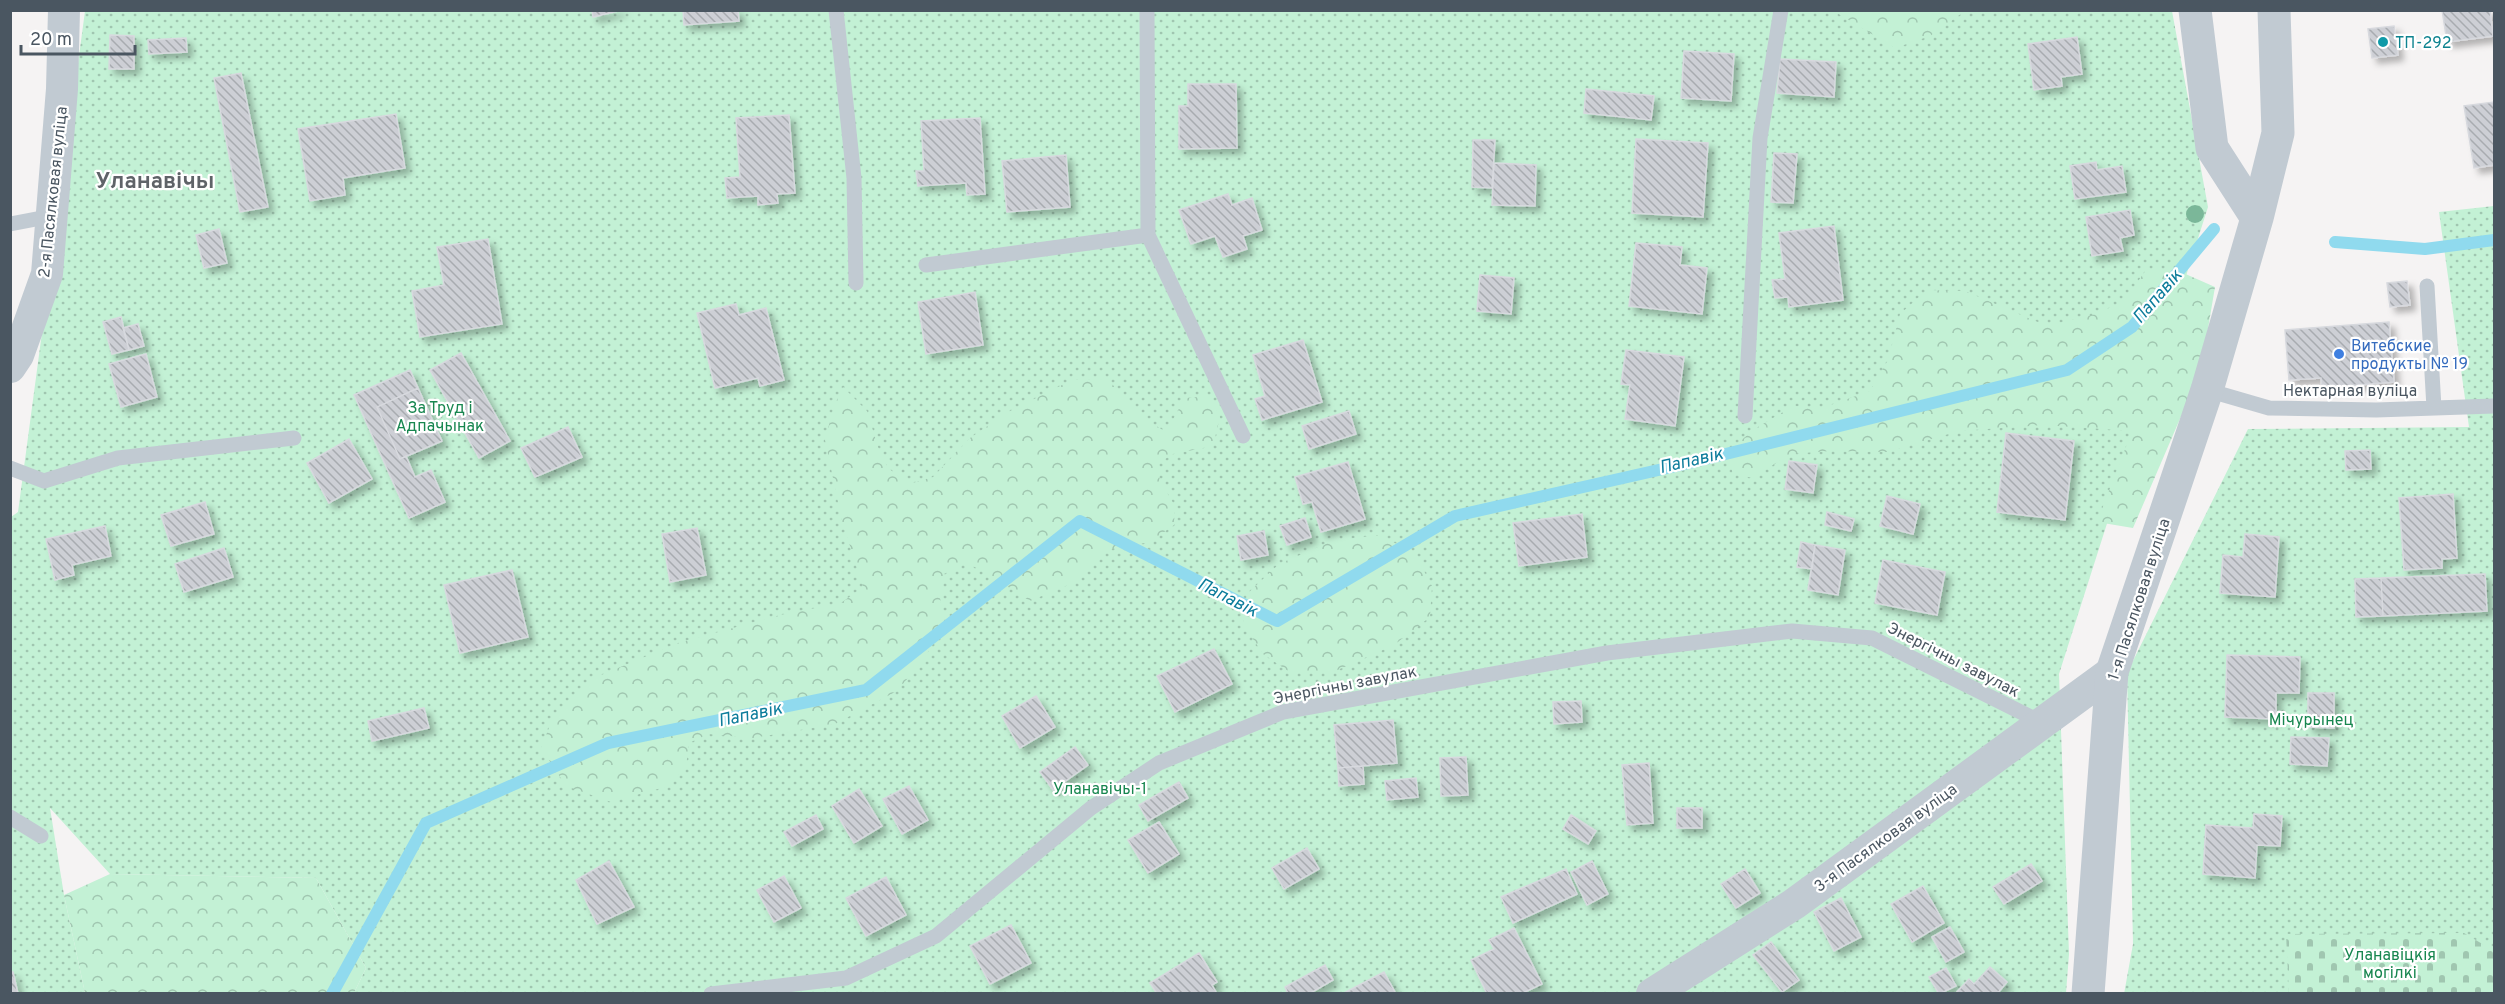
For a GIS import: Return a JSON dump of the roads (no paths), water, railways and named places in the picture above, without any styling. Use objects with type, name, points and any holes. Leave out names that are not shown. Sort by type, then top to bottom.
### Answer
[{"type":"street","name":"2-я Пасялковая вуліца","points":[[10,368],[18,355],[47,274],[63,89],[64,10]]},
{"type":"street","points":[[2195,10],[2212,148],[2257,218]]},
{"type":"street","name":"1-я Пасялковая вуліца","points":[[2088,993],[2112,672],[2207,390],[2257,218],[2278,134],[2274,10]]},
{"type":"street","name":"3-я Пасялковая вуліца","points":[[1652,993],[1794,904],[2112,672]]},
{"type":"lane","points":[[836,10],[854,178],[856,283]]},
{"type":"lane","points":[[1147,10],[1149,235],[1243,436]]},
{"type":"lane","points":[[1744,416],[1760,138],[1781,10]]},
{"type":"lane","points":[[10,224],[52,216]]},
{"type":"lane","points":[[926,265],[1149,235]]},
{"type":"lane","points":[[2427,286],[2434,408]]},
{"type":"lane","name":"Нектарная вуліца","points":[[2207,390],[2269,408],[2376,410],[2494,406]]},
{"type":"lane","points":[[10,468],[44,481],[118,458],[294,438]]},
{"type":"lane","name":"Энергічны завулак","points":[[711,993],[846,978],[936,936],[1091,808],[1159,763],[1282,712],[1607,653],[1792,631],[1872,638],[2041,722]]},
{"type":"lane","points":[[10,817],[41,836]]},
{"type":"waterway","name":"Папавік","points":[[332,994],[426,823],[608,743],[866,690],[1080,521],[1277,621],[1455,516],[1685,464],[2067,370],[2132,327],[2214,229]]},
{"type":"waterway","points":[[2335,242],[2425,249],[2494,240]]},
{"type":"place","name":"ТП-292","points":[[2383,42]]},
{"type":"place","name":"Витебские продукты № 19","points":[[2339,354]]},
{"type":"district","name":"Уланавічы","points":[[155,180]]},
{"type":"park label","name":"За Труд і Адпачынак","points":[[440,416]]},
{"type":"park label","name":"Мічурынец","points":[[2311,719]]},
{"type":"park label","name":"Уланавічы-1","points":[[1100,788]]},
{"type":"park label","name":"Уланавіцкія могілкі","points":[[2390,963]]}]
